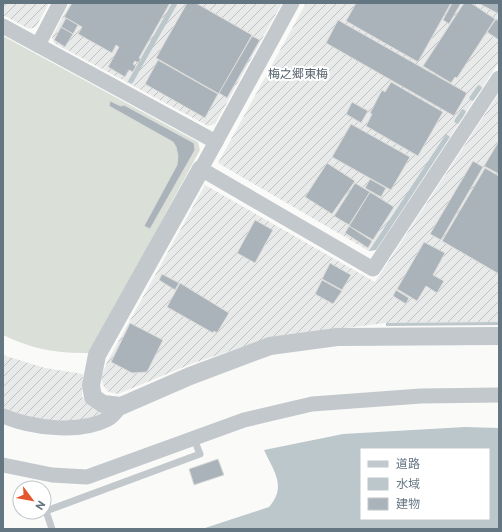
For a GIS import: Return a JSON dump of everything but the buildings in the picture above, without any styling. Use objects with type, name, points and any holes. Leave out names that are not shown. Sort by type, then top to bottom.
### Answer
[{"type":"street","points":[[38,45],[60,3]]},
{"type":"street","points":[[120,406],[103,404],[94,397],[91,385],[97,355],[292,3]]},
{"type":"street","points":[[3,26],[216,142]]},
{"type":"street","points":[[201,169],[373,269],[499,78]]},
{"type":"street","points":[[3,416],[21,423],[58,428],[90,426],[110,419],[120,406],[190,376],[270,346],[337,337],[499,336]]},
{"type":"street","points":[[3,465],[52,476],[87,477],[244,420],[312,404],[421,396],[499,395]]},
{"type":"lane","points":[[52,529],[46,511],[200,454],[194,439]]},
{"type":"shaded area","points":[[3,3],[49,3],[36,27],[29,29],[3,15]]},
{"type":"shaded area","points":[[70,3],[282,3],[215,124],[208,126],[54,43],[52,37]]},
{"type":"shaded area","points":[[306,3],[499,3],[499,62],[376,250],[369,251],[218,163]]},
{"type":"shaded area","points":[[3,36],[198,142],[200,150],[90,353],[67,353],[45,350],[24,344],[3,335]]},
{"type":"shaded area","points":[[499,93],[499,322],[386,323],[272,337],[191,364],[118,394],[109,392],[104,387],[101,378],[107,362],[205,185],[375,282]]},
{"type":"shaded area","points":[[3,355],[45,368],[83,374],[82,397],[106,416],[58,424],[3,411]]},
{"type":"water","points":[[446,134],[450,137],[376,250],[369,251]]},
{"type":"water","points":[[499,322],[499,325],[386,326],[386,323]]},
{"type":"water","points":[[465,427],[499,428],[499,529],[202,529],[269,507],[277,492],[278,486],[275,472],[264,450],[343,434]]},
{"type":"waterway","points":[[131,81],[175,3]]},
{"type":"waterway","points":[[472,98],[479,88]]},
{"type":"waterway","points":[[457,121],[463,112]]},
{"type":"district","name":"梅之郷東梅","points":[[298,73]]}]
